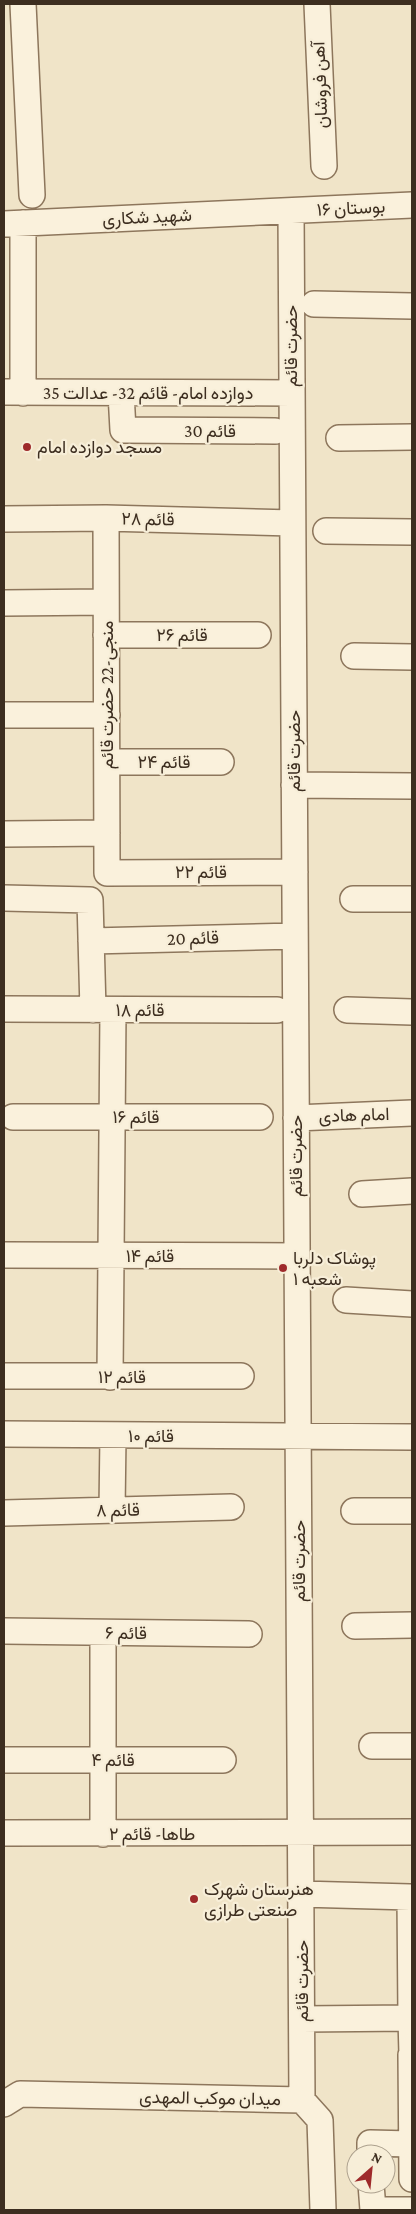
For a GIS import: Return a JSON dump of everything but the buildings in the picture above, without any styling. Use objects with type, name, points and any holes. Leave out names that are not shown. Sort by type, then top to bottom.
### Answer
[{"type":"street","points":[[23,4],[32,194]]},
{"type":"street","name":"آهن فروشان","points":[[317,4],[324,166]]},
{"type":"street","name":"بوستان ۱۶","points":[[291,211],[412,205]]},
{"type":"street","name":"شهید شکاری","points":[[13,223],[291,211]]},
{"type":"street","name":"حضرت قائم","points":[[291,211],[302,2100]]},
{"type":"street","points":[[13,223],[14,392]]},
{"type":"street","points":[[314,304],[412,306]]},
{"type":"street","name":"دوازده امام- قائم 32- عدالت 35","points":[[14,392],[292,393]]},
{"type":"street","name":"قائم 30","points":[[121,393],[123,430],[275,431]]},
{"type":"street","points":[[340,438],[412,436]]},
{"type":"street","name":"قائم ۲۸","points":[[4,519],[106,518],[292,523]]},
{"type":"street","name":"منجی-22 حضرت قائم","points":[[106,518],[107,872]]},
{"type":"street","points":[[326,531],[412,532]]},
{"type":"street","points":[[4,603],[106,602]]},
{"type":"street","name":"قائم ۲۶","points":[[106,635],[258,635]]},
{"type":"street","points":[[354,656],[412,657]]},
{"type":"street","points":[[4,715],[107,715]]},
{"type":"street","name":"قائم ۲۴","points":[[107,762],[221,762]]},
{"type":"street","points":[[294,785],[412,786]]},
{"type":"street","points":[[4,834],[107,833]]},
{"type":"street","name":"قائم ۲۲","points":[[107,872],[295,872]]},
{"type":"street","points":[[4,898],[90,900],[92,941],[103,1010],[112,1117],[110,1377]]},
{"type":"street","points":[[353,899],[412,899]]},
{"type":"street","name":"قائم 20","points":[[92,941],[295,936]]},
{"type":"street","name":"قائم ۱۸","points":[[4,1010],[277,1010]]},
{"type":"street","points":[[347,1010],[412,1012]]},
{"type":"street","name":"امام هادی","points":[[296,1118],[412,1113]]},
{"type":"street","name":"قائم ۱۶","points":[[13,1117],[260,1117]]},
{"type":"street","points":[[362,1194],[412,1191]]},
{"type":"street","name":"قائم ۱۴","points":[[4,1255],[297,1256]]},
{"type":"street","points":[[346,1300],[412,1304]]},
{"type":"street","name":"قائم ۱۲","points":[[4,1376],[241,1376]]},
{"type":"street","name":"قائم ۱۰","points":[[4,1434],[412,1437]]},
{"type":"street","points":[[112,1510],[113,1436]]},
{"type":"street","name":"قائم ۸","points":[[4,1513],[231,1507]]},
{"type":"street","points":[[354,1511],[412,1511]]},
{"type":"street","points":[[355,1626],[412,1625]]},
{"type":"street","name":"قائم ۶","points":[[4,1631],[249,1634]]},
{"type":"street","points":[[103,1633],[103,1834]]},
{"type":"street","points":[[372,1746],[412,1746]]},
{"type":"street","name":"قائم ۴","points":[[4,1760],[222,1760]]},
{"type":"street","name":"طاها- قائم ۲","points":[[4,1832],[103,1834],[412,1832]]},
{"type":"street","points":[[301,1894],[410,1896],[412,2179]]},
{"type":"street","points":[[302,2019],[410,2018]]},
{"type":"street","name":"میدان موکب المهدی","points":[[4,2104],[20,2094],[302,2100],[320,2120],[323,2210]]},
{"type":"street","points":[[370,2144],[411,2144]]},
{"type":"street","points":[[372,2194],[373,2210],[412,2210]]},
{"type":"place","name":"مسجد دوازده امام","points":[[27,447]]},
{"type":"place","name":"پوشاک دلربا شعبه ۱","points":[[283,1268]]},
{"type":"place","name":"هنرستان شهرک صنعتی طرازی","points":[[194,1899]]}]
